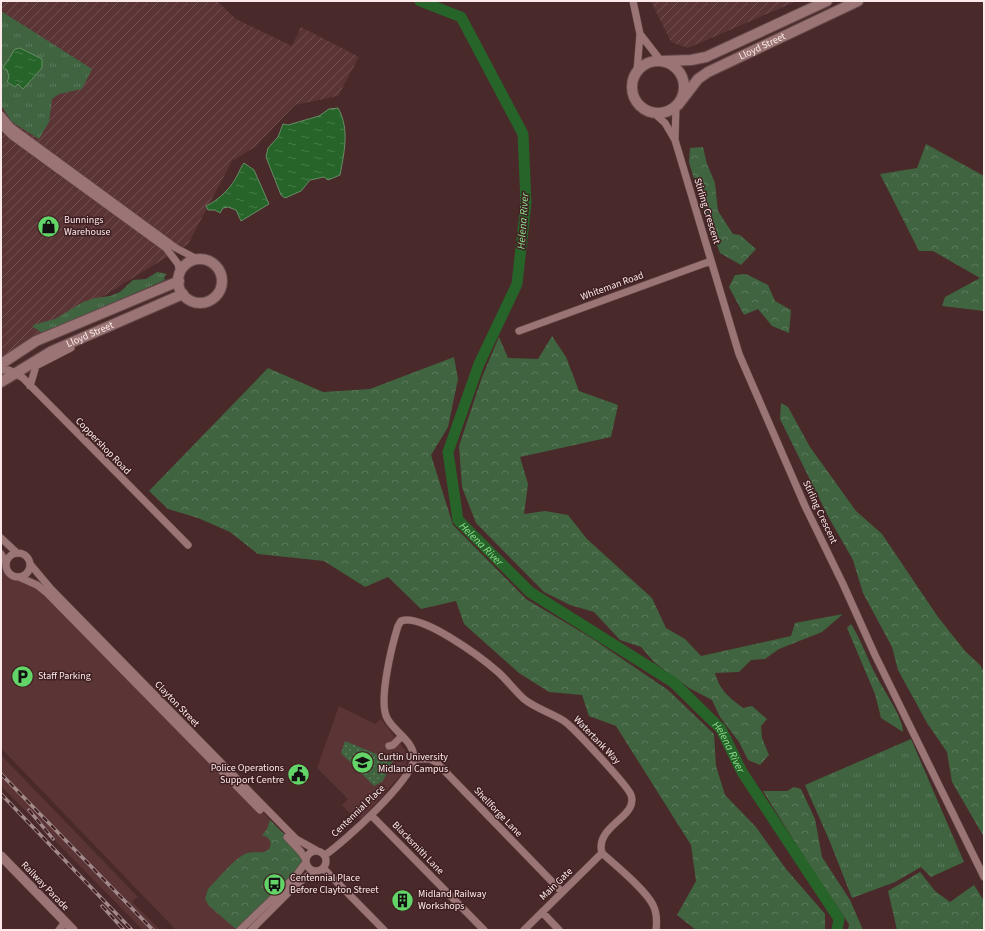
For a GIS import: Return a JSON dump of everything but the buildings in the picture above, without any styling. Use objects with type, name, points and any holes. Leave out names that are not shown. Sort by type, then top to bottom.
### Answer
[{"type":"main road","name":"Lloyd Street","points":[[661,61],[691,60],[706,57],[827,1]]},
{"type":"main road","name":"Lloyd Street","points":[[677,106],[698,79],[708,72],[858,1]]},
{"type":"main road","points":[[661,61],[676,68],[684,82],[684,90],[677,106],[666,113],[654,113],[640,107],[632,95],[632,81],[637,71],[648,63],[661,61]]},
{"type":"main road","points":[[197,259],[208,260],[217,266],[222,276],[221,288],[213,298],[207,301],[194,301],[183,294],[179,277],[187,264],[197,259]]},
{"type":"main road","name":"Lloyd Street","points":[[1,364],[36,341],[179,277]]},
{"type":"main road","name":"Lloyd Street","points":[[1,382],[15,372],[52,351],[183,294]]},
{"type":"street","points":[[633,1],[640,34],[637,71]]},
{"type":"street","points":[[640,34],[661,61]]},
{"type":"street","name":"Stirling Crescent","points":[[675,140],[677,106]]},
{"type":"street","name":"Stirling Crescent","points":[[654,113],[665,123],[675,140],[739,354],[805,506],[843,584],[875,655],[984,877]]},
{"type":"street","points":[[1,116],[11,127],[176,248],[197,259]]},
{"type":"street","points":[[1,125],[12,136],[166,248],[173,255],[178,264],[179,277]]},
{"type":"street","name":"Whiteman Road","points":[[519,331],[711,261]]},
{"type":"street","points":[[30,386],[36,366],[43,361],[102,334],[111,325]]},
{"type":"street","points":[[1,370],[15,372]]},
{"type":"street","name":"Coppershop Road","points":[[15,372],[188,545]]},
{"type":"street","points":[[1,538],[17,553],[26,556],[30,564],[26,574],[20,577],[10,574],[1,554]]},
{"type":"street","points":[[6,563],[11,556],[17,553]]},
{"type":"street","name":"Clayton Street","points":[[30,564],[51,589],[296,839],[316,850]]},
{"type":"street","name":"Clayton Street","points":[[20,577],[36,585],[47,593],[297,847],[306,861]]},
{"type":"street","name":"Watertank Way","points":[[402,736],[387,718],[383,698],[395,635],[401,621],[411,620],[454,639],[499,673],[525,699],[565,722],[624,783],[632,797],[631,804],[628,810],[601,839],[600,846],[602,853]]},
{"type":"street","points":[[389,746],[393,745],[402,736],[413,750],[414,759]]},
{"type":"street","name":"Centennial Place","points":[[325,855],[347,838],[371,815],[408,774],[414,759]]},
{"type":"street","name":"Shellforge Lane","points":[[414,759],[436,762],[562,892]]},
{"type":"street","name":"Blacksmith Lane","points":[[371,815],[484,930]]},
{"type":"street","points":[[240,930],[295,877],[306,861],[310,852],[316,850],[325,855],[326,863],[324,868]]},
{"type":"street","points":[[602,853],[645,894],[653,904],[656,912],[656,930]]},
{"type":"street","name":"Main Gate","points":[[524,930],[602,853]]},
{"type":"street","name":"Railway Parade","points":[[1,856],[73,930]]},
{"type":"street","points":[[306,861],[308,868],[314,871]]},
{"type":"street","points":[[251,930],[296,885],[314,871],[324,868]]},
{"type":"street","points":[[324,868],[384,930]]},
{"type":"street","points":[[542,912],[559,930]]},
{"type":"street","points":[[59,930],[65,922]]},
{"type":"shaded area","points":[[1,1],[217,1],[236,19],[292,46],[301,27],[359,57],[338,96],[295,105],[255,147],[232,161],[188,244],[1,359]]},
{"type":"shaded area","points":[[651,1],[797,1],[688,48],[671,42]]},
{"type":"shaded area","points":[[1,554],[10,573],[47,593],[297,847],[240,930],[176,930],[1,748]]},
{"type":"shaded area","name":"Curtin University Midland Campus","points":[[339,706],[375,724],[381,719],[405,750],[407,755],[406,766],[401,775],[362,818],[354,817],[342,805],[348,799],[317,768]]},
{"type":"shaded area","points":[[1,755],[138,897],[132,902],[160,930],[143,930],[1,786]]},
{"type":"green space","points":[[1,11],[92,69],[82,89],[59,94],[52,99],[49,122],[39,139],[12,122],[1,105]]},
{"type":"green space","points":[[926,144],[984,176],[984,311],[942,306],[945,297],[980,278],[933,251],[919,251],[880,174],[917,168]]},
{"type":"green space","points":[[703,147],[707,164],[715,183],[718,211],[733,234],[740,235],[756,249],[741,265],[720,253],[701,203],[689,162],[690,148]]},
{"type":"green space","points":[[157,272],[167,274],[164,277],[165,280],[46,332],[41,332],[33,327],[33,325],[55,319],[83,302],[95,298],[110,296],[120,292],[133,280],[146,279]]},
{"type":"green space","points":[[746,274],[768,285],[775,301],[791,310],[789,333],[772,326],[758,309],[744,315],[729,287],[735,275]]},
{"type":"green space","points":[[552,336],[566,357],[579,391],[618,405],[611,437],[520,457],[528,484],[524,514],[545,511],[568,515],[587,539],[652,598],[666,628],[685,639],[701,656],[791,636],[795,623],[843,614],[822,632],[779,649],[765,659],[751,660],[739,672],[715,673],[722,689],[729,697],[743,708],[752,706],[767,719],[761,726],[762,738],[769,755],[760,765],[748,760],[739,742],[720,717],[712,700],[689,688],[655,663],[641,647],[620,640],[594,612],[570,605],[544,592],[476,523],[462,487],[459,446],[482,377],[499,337],[508,358],[538,359]]},
{"type":"green space","points":[[454,357],[458,379],[448,427],[431,455],[453,525],[526,599],[593,639],[668,690],[714,734],[716,766],[725,795],[756,827],[786,869],[825,914],[825,930],[696,930],[677,915],[696,881],[691,845],[616,726],[589,716],[582,695],[549,692],[519,673],[464,624],[456,601],[421,609],[388,577],[365,587],[324,561],[258,554],[230,532],[198,518],[168,509],[149,491],[268,368],[323,392],[370,389]]},
{"type":"green space","points":[[781,403],[788,407],[810,447],[856,511],[882,534],[938,617],[965,651],[980,665],[984,672],[984,837],[952,782],[947,752],[927,723],[898,670],[892,647],[863,593],[853,560],[829,518],[780,419]]},
{"type":"green space","points":[[851,624],[879,681],[900,719],[903,732],[881,718],[875,694],[847,628]]},
{"type":"green space","points":[[911,739],[964,862],[931,877],[921,867],[895,882],[852,898],[805,785]]},
{"type":"green space","points":[[345,741],[393,761],[383,781],[374,786],[341,753]]},
{"type":"green space","points":[[794,787],[801,789],[815,819],[822,857],[850,900],[863,930],[848,930],[849,924],[806,860],[763,791],[787,791]]},
{"type":"green space","points":[[270,820],[297,847],[306,862],[240,930],[237,930],[209,906],[205,899],[208,889],[240,857],[248,853],[264,852],[269,849],[271,845],[269,839],[262,836],[267,829]]},
{"type":"green space","points":[[920,872],[935,891],[950,902],[974,885],[984,901],[984,912],[963,930],[897,930],[888,891]]},
{"type":"green space","points":[[984,912],[984,930],[963,930]]},
{"type":"water","points":[[20,48],[42,59],[42,68],[23,89],[18,84],[15,87],[7,82],[9,77],[7,70],[3,68],[15,49]]},
{"type":"water","points":[[338,108],[342,116],[345,133],[340,175],[328,180],[324,177],[310,180],[301,191],[285,198],[281,195],[266,157],[268,148],[278,137],[283,124],[288,125],[319,116],[329,109]]},
{"type":"water","points":[[244,163],[254,170],[269,204],[241,221],[236,210],[228,207],[223,208],[220,213],[215,210],[208,210],[206,206],[220,197],[229,188]]},
{"type":"waterway","name":"Helena River","points":[[420,1],[461,17],[523,134],[526,203],[517,284],[479,364],[448,452],[458,520],[530,592],[673,682],[721,729],[742,772],[839,919],[837,930]]},
{"type":"railway","points":[[1,774],[153,930]]},
{"type":"railway","points":[[1,794],[132,930]]},
{"type":"railway","points":[[29,810],[53,839]]},
{"type":"railway","points":[[102,906],[124,930]]},
{"type":"place","name":"Bunnings Warehouse","points":[[49,226]]},
{"type":"place","name":"Staff Parking","points":[[23,676]]},
{"type":"place","name":"Curtin University Midland Campus","points":[[363,763]]},
{"type":"place","name":"Police Operations Support Centre","points":[[299,774]]},
{"type":"place","name":"Centennial Place Before Clayton Street","points":[[275,884]]},
{"type":"place","name":"Midland Railway Workshops","points":[[403,900]]}]
